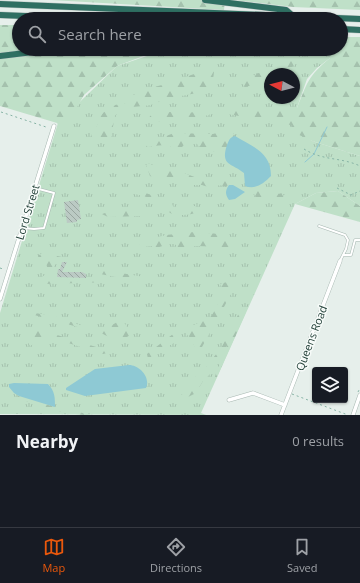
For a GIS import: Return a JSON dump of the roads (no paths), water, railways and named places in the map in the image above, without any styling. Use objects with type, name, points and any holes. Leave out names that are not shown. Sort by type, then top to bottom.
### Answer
[{"type":"highway","points":[[205,0],[286,10],[288,12]]},
{"type":"highway","points":[[0,4],[195,12]]},
{"type":"highway","points":[[0,15],[12,15]]},
{"type":"highway","points":[[348,18],[360,19]]},
{"type":"highway","points":[[348,29],[360,30]]},
{"type":"highway","points":[[0,59],[8,55]]},
{"type":"highway","points":[[0,56],[12,55]]},
{"type":"street","name":"Lord Street","points":[[0,299],[54,126]]},
{"type":"street","name":"Queens Road","points":[[281,415],[340,261]]},
{"type":"street","points":[[229,400],[253,392],[285,405]]},
{"type":"street","points":[[354,415],[360,395]]},
{"type":"lane","points":[[22,228],[44,228],[54,193],[35,188]]},
{"type":"lane","points":[[320,226],[345,235],[348,240],[340,261]]},
{"type":"lane","points":[[343,255],[351,255],[355,240],[360,240]]},
{"type":"water","points":[[235,136],[260,151],[268,161],[271,176],[260,185],[253,187],[245,186],[244,173],[228,163],[226,160],[225,152],[227,145],[230,139]]},
{"type":"water","points":[[229,185],[233,185],[245,192],[235,199],[229,200],[226,192]]},
{"type":"water","points":[[129,365],[137,367],[143,372],[147,380],[146,388],[85,396],[66,390],[66,388],[95,369]]},
{"type":"water","points":[[9,384],[48,384],[55,398],[55,407],[19,396],[9,387]]},
{"type":"waterway","points":[[305,162],[314,154],[327,127]]}]
